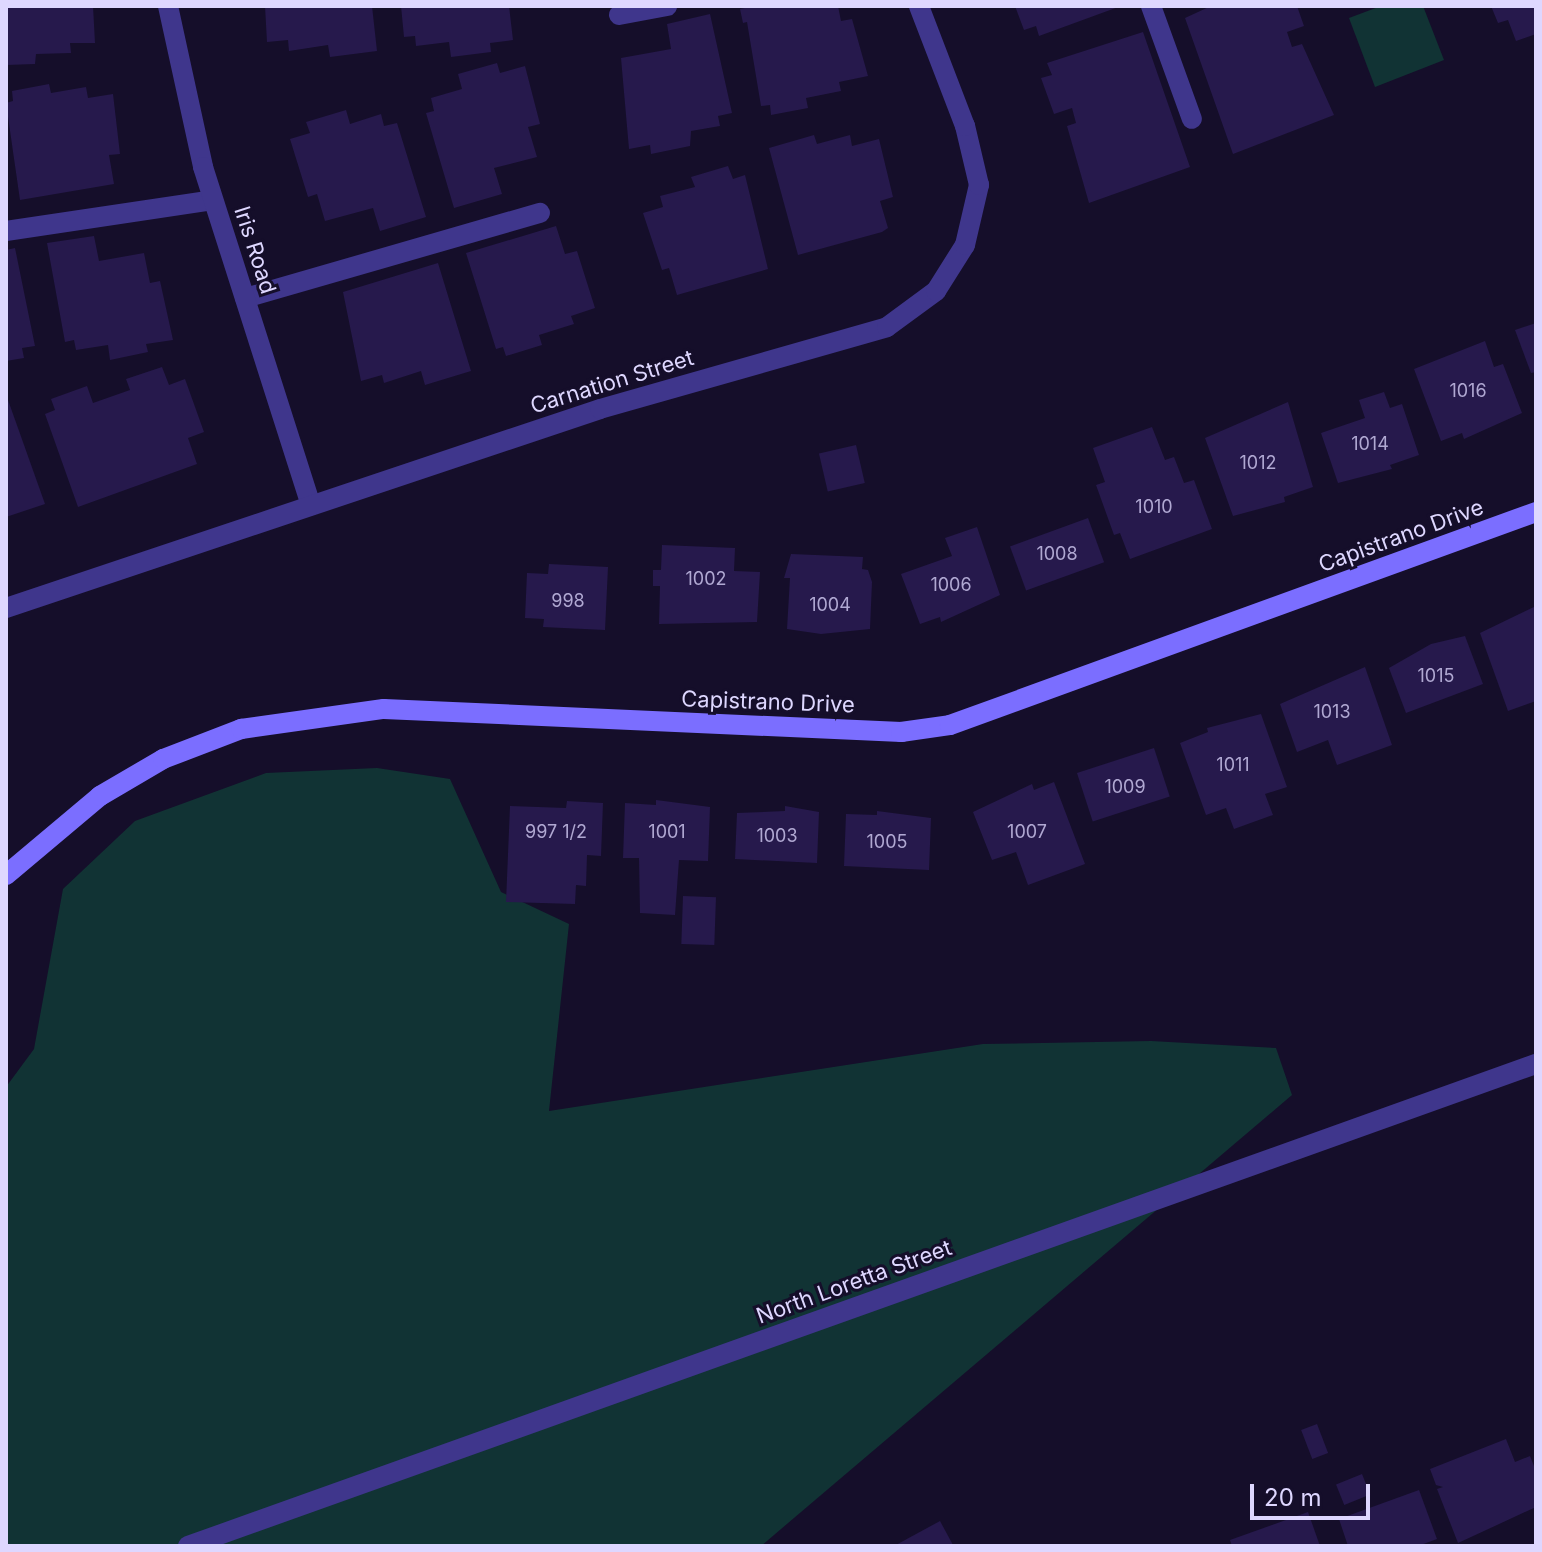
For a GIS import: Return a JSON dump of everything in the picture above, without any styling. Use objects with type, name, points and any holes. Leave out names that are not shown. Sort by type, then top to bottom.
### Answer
[{"type":"street","name":"Iris Road","points":[[168,6],[213,200],[311,505]]},
{"type":"street","points":[[619,15],[667,6]]},
{"type":"street","name":"Carnation Street","points":[[6,608],[600,409],[887,327],[936,291],[965,245],[979,185],[965,126],[919,6]]},
{"type":"street","points":[[1151,6],[1192,119]]},
{"type":"street","points":[[6,231],[213,200]]},
{"type":"street","points":[[245,298],[540,213]]},
{"type":"street","name":"Capistrano Drive","points":[[6,875],[100,796],[163,759],[241,729],[384,709],[901,732],[950,725],[1536,512]]},
{"type":"street","name":"North Loretta Street","points":[[188,1546],[1536,1064]]},
{"type":"green space","points":[[1381,6],[1423,6],[1444,60],[1375,87],[1349,18]]},
{"type":"green space","points":[[377,768],[450,779],[501,892],[569,924],[549,1111],[983,1044],[1151,1041],[1276,1048],[1292,1095],[761,1546],[6,1546],[6,1087],[34,1049],[63,889],[135,821],[266,773]]},
{"type":"building","points":[[6,6],[93,6],[95,43],[70,43],[71,53],[36,54],[35,64],[6,65]]},
{"type":"building","points":[[265,6],[372,6],[377,51],[330,57],[328,45],[289,51],[288,40],[267,42]]},
{"type":"building","points":[[401,6],[509,6],[513,40],[490,43],[491,52],[451,57],[449,42],[416,46],[415,36],[404,37]]},
{"type":"building","points":[[754,6],[838,6],[841,21],[852,19],[868,76],[839,82],[841,91],[806,98],[808,108],[771,115],[770,105],[761,106],[747,22],[743,23],[740,9]]},
{"type":"building","points":[[1015,6],[1121,6],[1039,36],[1036,26],[1024,30]]},
{"type":"building","points":[[1211,6],[1297,6],[1304,26],[1287,32],[1292,47],[1302,44],[1334,115],[1233,154],[1185,18]]},
{"type":"building","points":[[1491,6],[1536,6],[1536,34],[1516,41],[1508,20],[1498,23]]},
{"type":"building","points":[[710,14],[732,113],[718,116],[720,126],[691,131],[690,146],[651,154],[650,145],[629,149],[621,58],[671,49],[667,24]]},
{"type":"building","points":[[1143,32],[1190,167],[1089,203],[1067,126],[1076,123],[1072,108],[1054,114],[1041,78],[1052,75],[1047,63]]},
{"type":"building","points":[[497,63],[500,73],[525,66],[540,124],[528,127],[537,157],[494,168],[502,194],[454,208],[426,113],[434,111],[431,98],[462,89],[458,74]]},
{"type":"building","points":[[49,84],[51,93],[86,87],[88,98],[113,94],[120,154],[109,155],[114,184],[20,200],[6,103],[13,101],[12,91]]},
{"type":"building","points":[[346,110],[350,124],[381,114],[384,126],[397,123],[426,217],[380,231],[373,208],[325,221],[317,194],[308,197],[290,139],[310,133],[306,122]]},
{"type":"building","points":[[814,135],[817,144],[850,135],[852,146],[879,139],[893,197],[880,201],[888,228],[882,232],[798,255],[769,148]]},
{"type":"building","points":[[728,166],[733,179],[745,175],[768,269],[677,295],[669,268],[662,270],[643,213],[663,207],[660,196],[695,187],[691,177]]},
{"type":"building","points":[[556,226],[565,254],[577,251],[595,308],[571,316],[574,324],[539,335],[542,345],[506,356],[503,347],[496,349],[466,253]]},
{"type":"building","points":[[94,236],[99,261],[144,253],[150,283],[160,281],[173,340],[146,344],[148,352],[110,360],[108,345],[76,350],[74,340],[65,342],[47,243]]},
{"type":"building","points":[[15,248],[35,346],[22,348],[24,358],[6,361],[6,250]]},
{"type":"building","points":[[438,263],[471,371],[425,385],[421,371],[384,383],[382,375],[361,381],[343,292]]},
{"type":"building","points":[[1536,323],[1536,372],[1531,373],[1515,330]]},
{"type":"building","points":[[1485,341],[1494,367],[1503,364],[1522,413],[1464,439],[1462,433],[1441,441],[1414,369]]},
{"type":"building","points":[[162,367],[169,385],[185,379],[204,432],[188,438],[197,464],[78,507],[45,414],[55,410],[51,399],[87,386],[93,403],[130,390],[126,379]]},
{"type":"building","points":[[1384,392],[1390,408],[1402,404],[1419,455],[1390,465],[1392,469],[1338,483],[1321,433],[1365,418],[1359,400]]},
{"type":"building","points":[[6,401],[45,504],[6,517]]},
{"type":"building","points":[[1288,402],[1313,487],[1284,497],[1285,502],[1233,516],[1205,438]]},
{"type":"building","points":[[1152,427],[1165,460],[1174,457],[1184,483],[1194,480],[1212,529],[1130,559],[1120,533],[1114,535],[1096,485],[1105,482],[1093,448]]},
{"type":"building","points":[[856,445],[865,483],[828,492],[819,454]]},
{"type":"building","points":[[1088,518],[1104,562],[1026,591],[1010,546]]},
{"type":"building","points":[[977,527],[1000,595],[941,622],[940,617],[920,624],[901,574],[952,556],[945,538]]},
{"type":"building","points":[[662,545],[735,548],[734,571],[760,572],[757,622],[659,624],[660,586],[653,586],[653,570],[661,570]]},
{"type":"building","points":[[791,554],[863,557],[862,569],[868,570],[872,582],[870,629],[821,634],[787,629],[790,578],[784,578]]},
{"type":"building","points":[[549,564],[608,567],[605,630],[543,627],[544,619],[525,618],[527,573],[548,574]]},
{"type":"building","points":[[1536,606],[1536,701],[1508,711],[1480,633]]},
{"type":"building","points":[[1465,636],[1483,684],[1406,713],[1389,668],[1431,644]]},
{"type":"building","points":[[1365,667],[1392,745],[1337,765],[1328,740],[1297,752],[1280,704]]},
{"type":"building","points":[[1261,714],[1287,787],[1265,794],[1273,815],[1234,829],[1226,808],[1206,815],[1180,743],[1208,732],[1207,728]]},
{"type":"building","points":[[1154,748],[1170,797],[1093,822],[1077,773]]},
{"type":"building","points":[[1054,782],[1085,864],[1028,885],[1016,852],[992,860],[973,812],[1032,784],[1034,790]]},
{"type":"building","points":[[656,800],[710,807],[708,861],[679,860],[675,915],[640,913],[639,858],[623,858],[625,803],[656,805]]},
{"type":"building","points":[[567,801],[603,803],[601,856],[587,855],[586,886],[576,885],[575,904],[506,902],[510,806],[566,808]]},
{"type":"building","points":[[785,806],[819,812],[817,863],[735,859],[737,813],[785,811]]},
{"type":"building","points":[[877,811],[931,818],[929,870],[844,866],[846,814],[877,815]]},
{"type":"building","points":[[683,896],[716,897],[714,945],[681,944]]},
{"type":"building","points":[[1317,1424],[1328,1453],[1312,1459],[1301,1430]]},
{"type":"building","points":[[1506,1439],[1515,1462],[1530,1456],[1536,1471],[1536,1507],[1458,1543],[1437,1489],[1443,1487],[1436,1485],[1430,1469]]},
{"type":"building","points":[[1362,1474],[1370,1494],[1344,1505],[1336,1484]]},
{"type":"building","points":[[1419,1490],[1437,1539],[1418,1546],[1348,1546],[1339,1519]]},
{"type":"building","points":[[1308,1512],[1320,1546],[1232,1546],[1230,1540]]},
{"type":"building","points":[[940,1521],[953,1545],[894,1546]]}]
